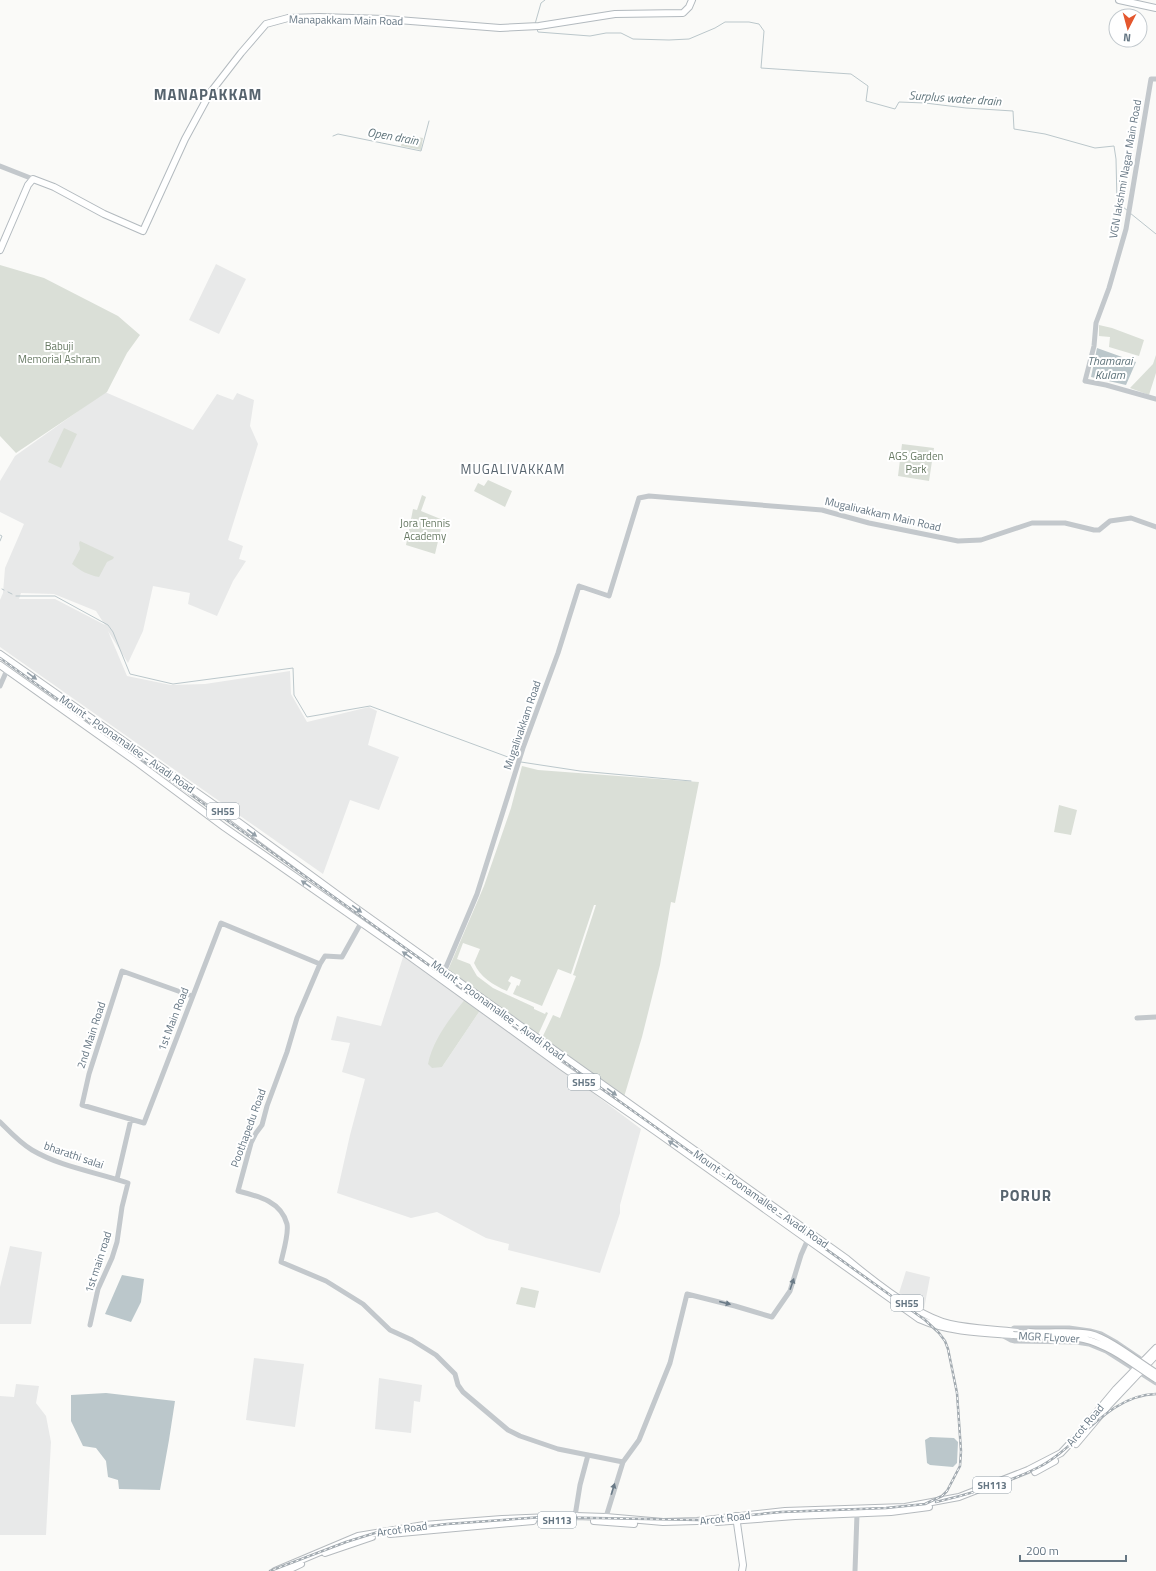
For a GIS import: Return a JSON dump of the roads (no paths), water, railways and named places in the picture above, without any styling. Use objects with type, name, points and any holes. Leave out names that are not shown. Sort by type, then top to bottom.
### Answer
[{"type":"main road","name":"Manapakkam Main Road","points":[[33,179],[54,187],[104,214],[143,231],[185,139],[210,93],[266,24],[288,18],[385,19],[489,27],[536,26],[615,14],[683,13],[689,7],[692,0]]},
{"type":"main road","points":[[1119,0],[1156,8]]},
{"type":"main road","points":[[0,250],[28,185],[33,179]]},
{"type":"main road","name":"Mount - Poonamallee - Avadi Road","points":[[0,654],[228,815],[533,1035],[811,1239],[876,1284],[934,1319],[950,1324],[1013,1333]]},
{"type":"main road","name":"Mount - Poonamallee - Avadi Road","points":[[0,665],[138,763],[224,827],[441,978],[528,1042],[786,1220]]},
{"type":"main road","points":[[373,931],[378,924]]},
{"type":"main road","points":[[528,1042],[533,1035]]},
{"type":"main road","name":"Mount - Poonamallee - Avadi Road","points":[[876,1284],[919,1319],[932,1325],[950,1329],[1002,1335]]},
{"type":"main road","name":"MGR FLyover","points":[[1002,1335],[1013,1333],[1078,1332],[1092,1335],[1126,1353],[1156,1374]]},
{"type":"main road","name":"MGR FLyover","points":[[1013,1333],[1088,1340],[1104,1346],[1156,1380]]},
{"type":"main road","name":"SH113","points":[[1146,1363],[1156,1348]]},
{"type":"main road","name":"SH113","points":[[1138,1371],[1156,1356]]},
{"type":"main road","name":"Arcot Road","points":[[275,1571],[358,1538],[424,1525],[502,1518],[575,1516],[688,1522],[735,1518],[857,1514],[919,1509],[955,1501],[1028,1470],[1061,1453],[1073,1442],[1112,1394],[1138,1371]]},
{"type":"main road","name":"Arcot Road","points":[[286,1571],[358,1538],[391,1534],[562,1520],[606,1521],[655,1525],[695,1525],[785,1511],[905,1507],[953,1498],[980,1491]]},
{"type":"main road","points":[[735,1518],[739,1563],[738,1571]]},
{"type":"main road","points":[[735,1518],[743,1566],[742,1571]]},
{"type":"street","name":"VGN lakshmi Nagar Main Road","points":[[1156,79],[1151,79],[1126,229],[1118,260],[1096,323],[1094,346],[1085,381],[1106,385],[1156,399]]},
{"type":"street","points":[[0,166],[33,179]]},
{"type":"street","name":"Mugalivakkam Main Road","points":[[634,515],[639,498],[649,496],[822,510],[869,523],[958,541],[981,540],[1032,523],[1065,523],[1099,530],[1110,521],[1131,518],[1156,527]]},
{"type":"street","name":"Mugalivakkam Road","points":[[441,978],[477,894],[518,764],[558,654],[579,586],[609,596],[634,515]]},
{"type":"street","points":[[0,686],[7,670]]},
{"type":"street","name":"1st Main Road","points":[[131,1119],[144,1123],[221,922],[320,964]]},
{"type":"street","points":[[320,964],[325,956],[342,957],[361,923]]},
{"type":"street","name":"Poothapedu Road","points":[[320,964],[297,1018],[262,1125],[256,1133],[249,1148],[238,1191],[259,1196],[273,1204],[282,1213],[287,1225],[281,1262],[326,1281],[363,1304],[390,1330],[412,1340],[436,1355],[455,1374],[458,1385],[464,1392],[508,1430],[520,1436],[558,1449],[622,1462]]},
{"type":"street","name":"2nd Main Road","points":[[131,1119],[82,1105],[89,1074],[122,972],[192,996]]},
{"type":"street","points":[[1137,1018],[1156,1017]]},
{"type":"street","points":[[116,1179],[131,1119]]},
{"type":"street","name":"bharathi salai","points":[[0,1122],[15,1137],[32,1150],[52,1160],[128,1183]]},
{"type":"street","name":"1st main road","points":[[90,1325],[98,1289],[112,1258],[117,1242],[122,1207],[128,1183]]},
{"type":"street","points":[[606,1517],[622,1462],[639,1440],[670,1363],[687,1294],[772,1317],[790,1290],[801,1255],[811,1239]]},
{"type":"street","points":[[1013,1333],[1014,1328],[1080,1329],[1101,1334],[1156,1370]]},
{"type":"street","points":[[1002,1335],[1015,1341],[1076,1342],[1089,1344],[1116,1358],[1156,1383]]},
{"type":"street","points":[[1116,1358],[1124,1348]]},
{"type":"street","points":[[575,1516],[580,1484],[588,1455]]},
{"type":"street","points":[[856,1571],[857,1514]]},
{"type":"water","name":"Thamarai Kulam","points":[[1097,348],[1136,362],[1126,385],[1091,377]]},
{"type":"water","points":[[122,1275],[144,1279],[141,1302],[131,1322],[105,1314]]},
{"type":"water","points":[[106,1393],[175,1401],[160,1490],[119,1489],[118,1480],[108,1477],[106,1461],[96,1448],[83,1446],[71,1421],[71,1395]]},
{"type":"water","points":[[930,1437],[954,1438],[958,1442],[957,1463],[953,1467],[930,1465],[927,1463],[925,1440]]},
{"type":"waterway","name":"Surplus water drain","points":[[535,24],[541,3],[545,0]]},
{"type":"waterway","name":"Surplus water drain","points":[[537,29],[538,32],[590,36],[606,33],[621,33],[633,39],[669,40],[689,39],[725,22],[749,22],[759,24],[764,31],[761,68],[851,74],[868,86],[866,101],[895,109],[899,102],[1013,111],[1014,129],[1045,134],[1095,148],[1114,146],[1116,159],[1117,202],[1128,211]]},
{"type":"waterway","name":"Open drain","points":[[333,136],[338,134],[421,151],[429,121]]},
{"type":"waterway","name":"Surplus water drain","points":[[1130,213],[1156,234]]},
{"type":"waterway","points":[[0,535],[2,536],[0,541]]},
{"type":"waterway","points":[[8,592],[12,594]]},
{"type":"waterway","points":[[16,596],[55,596],[108,625],[113,632],[130,674],[173,684],[293,668],[294,695],[307,717],[370,706],[516,760]]},
{"type":"waterway","points":[[521,762],[580,771],[691,781]]},
{"type":"railway","points":[[0,658],[925,1320],[939,1333],[945,1341],[948,1349],[957,1393],[961,1451],[960,1466],[947,1491],[942,1496],[925,1504],[886,1508],[781,1512],[699,1520],[543,1517],[447,1524],[378,1532],[346,1542],[270,1571]]},
{"type":"railway","points":[[936,1502],[987,1488],[1037,1468],[1052,1459],[1122,1403],[1138,1397],[1156,1394]]},
{"type":"district","name":"MANAPAKKAM","points":[[208,94]]},
{"type":"district","name":"MUGALIVAKKAM","points":[[513,469]]},
{"type":"district","name":"PORUR","points":[[1026,1195]]},
{"type":"park label","name":"Babuji Memorial Ashram","points":[[59,352]]},
{"type":"park label","name":"AGS Garden Park","points":[[916,462]]},
{"type":"park label","name":"Jora Tennis Academy","points":[[425,529]]}]
